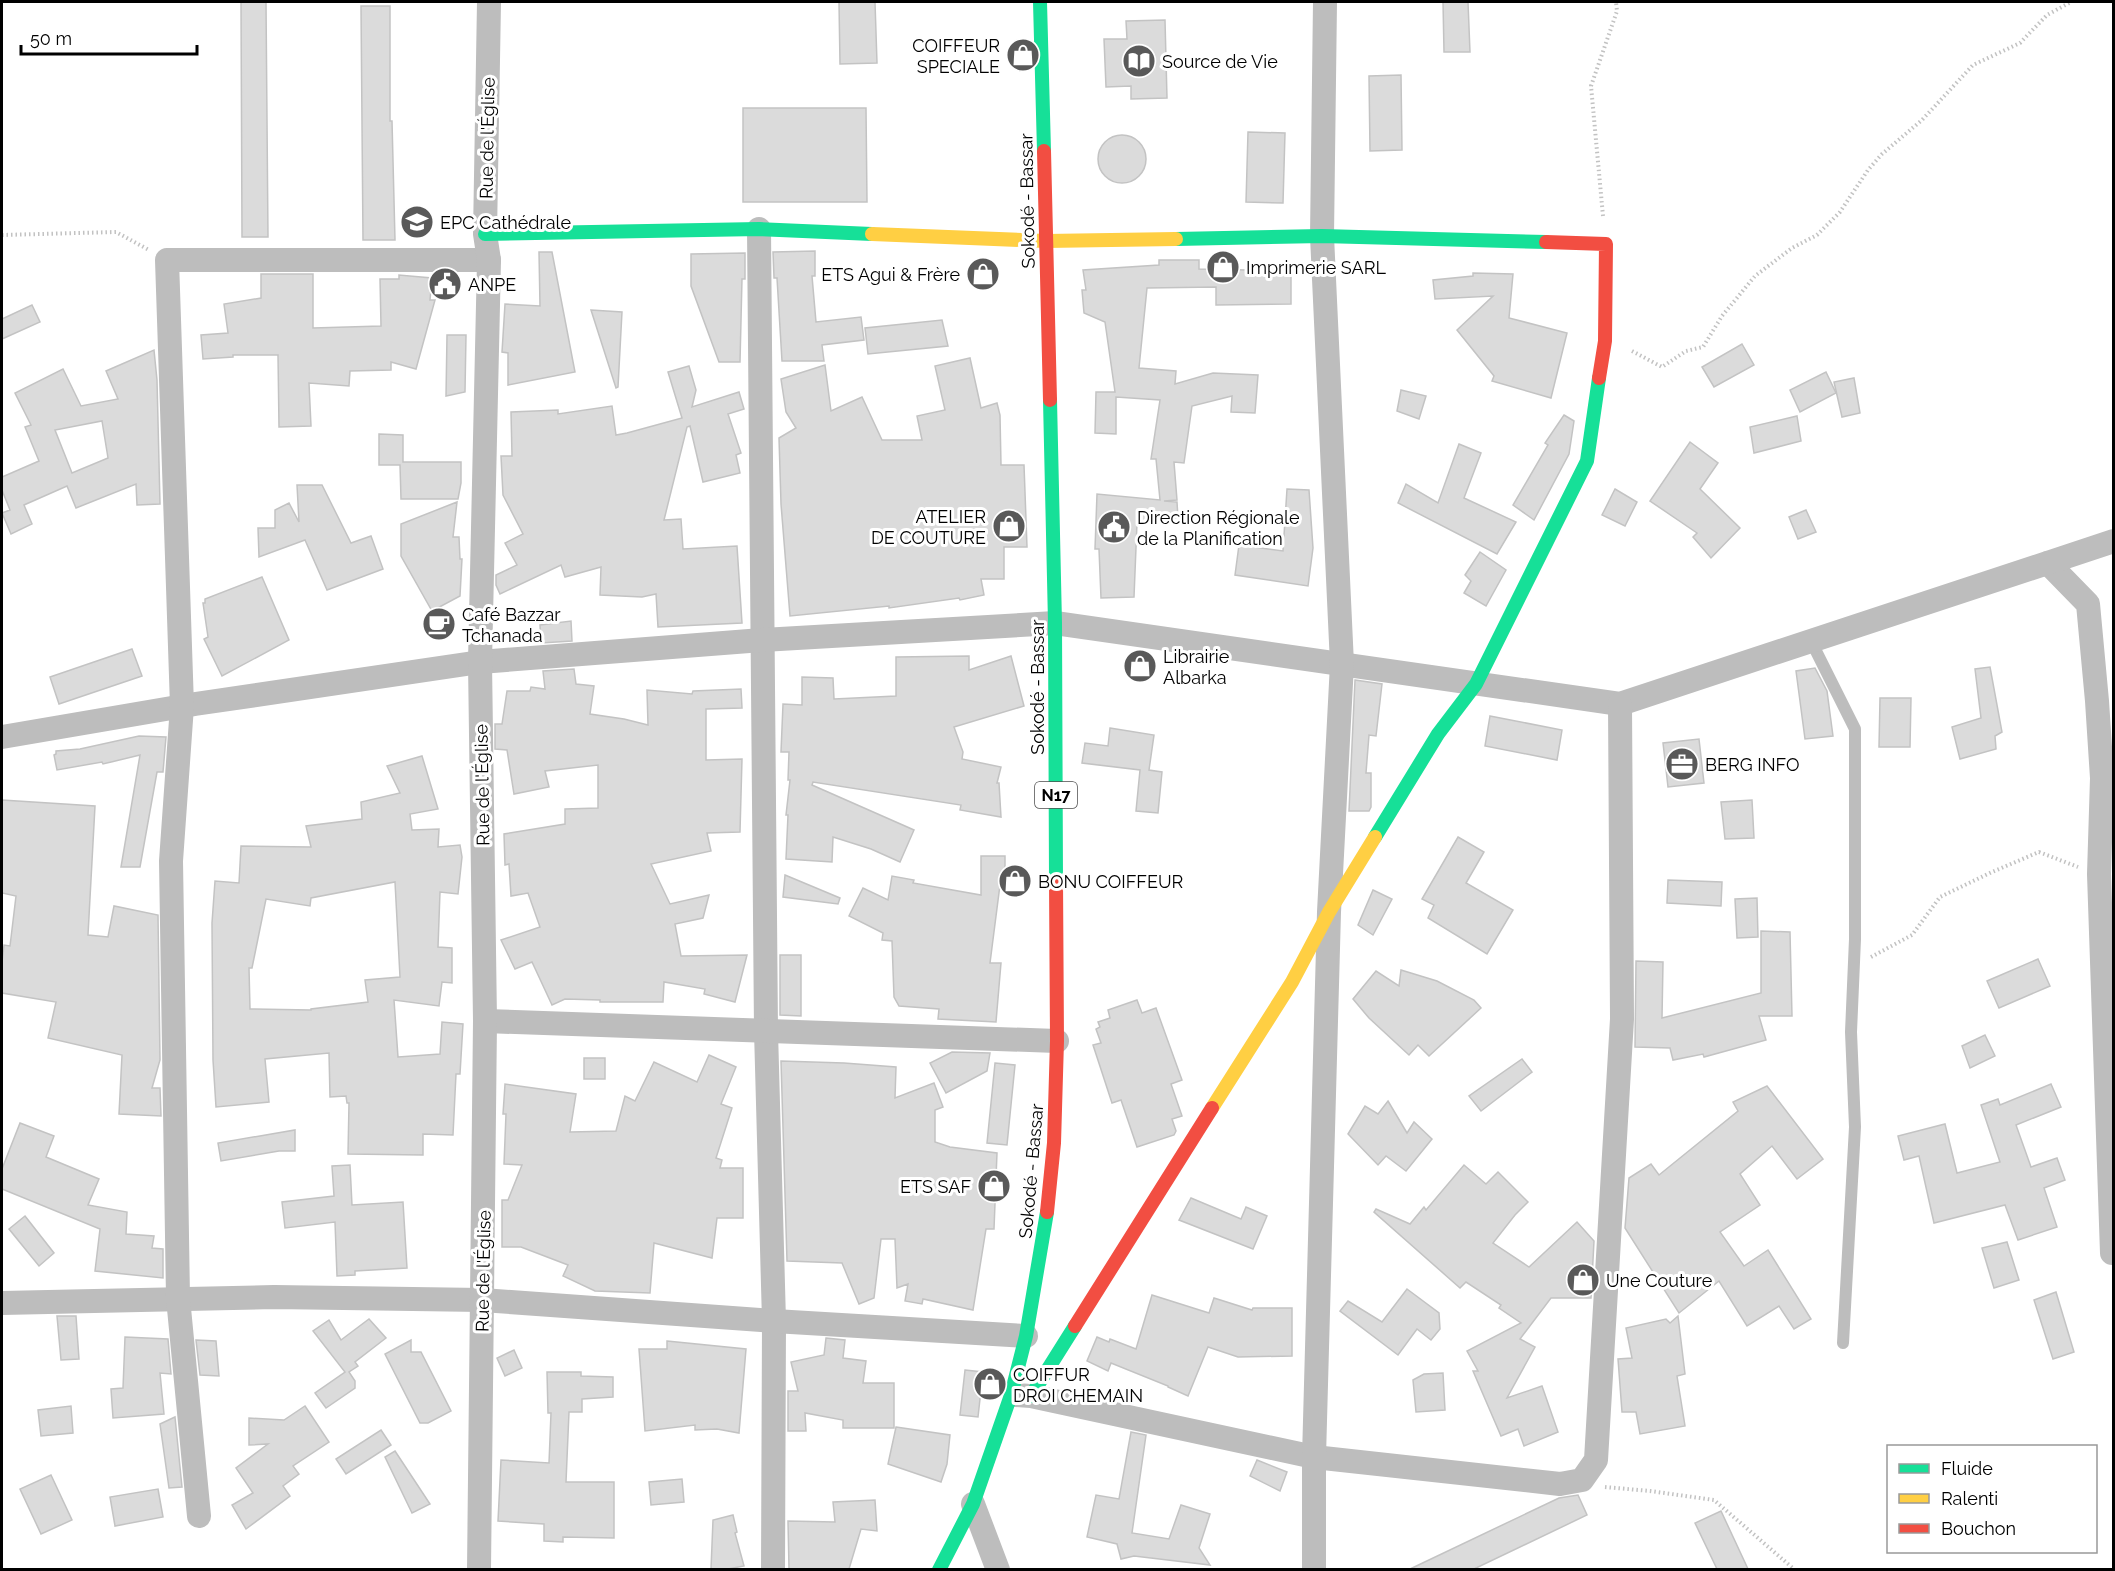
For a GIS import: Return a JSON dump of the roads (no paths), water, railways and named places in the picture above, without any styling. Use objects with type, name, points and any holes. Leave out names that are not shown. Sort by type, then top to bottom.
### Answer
[{"type":"street","name":"Rue de l'Église","points":[[479,1569],[485,1021],[480,662],[489,260],[485,234],[489,2]]},
{"type":"street","name":"Sokodé - Bassar","points":[[939,1569],[974,1504],[1021,1395],[1026,1336],[1051,1185],[1057,1041],[1055,623],[1040,2]]},
{"type":"street","points":[[1314,1569],[1314,1457],[1329,912],[1342,664],[1322,236],[1325,2]]},
{"type":"street","points":[[485,234],[759,229],[1046,241],[1322,236],[1606,244],[1605,341],[1587,461],[1476,684],[1438,734],[1329,912],[1292,982],[1021,1395],[1314,1457],[1560,1484],[1582,1480],[1596,1460],[1622,1019],[1620,704]]},
{"type":"street","points":[[759,229],[766,1031],[774,1321],[773,1569]]},
{"type":"street","points":[[199,1516],[178,1298],[171,861],[182,706],[167,260],[489,260]]},
{"type":"street","points":[[2,738],[182,706],[480,662],[762,640],[1055,623],[1620,704],[2114,542]]},
{"type":"street","points":[[2048,563],[2088,604],[2102,778],[2098,874],[2112,1197],[2112,1253]]},
{"type":"street","points":[[485,1021],[1057,1041]]},
{"type":"street","points":[[2,1303],[178,1298],[482,1300],[1026,1336]]},
{"type":"street","points":[[974,1504],[998,1569]]},
{"type":"lane","points":[[1811,641],[1855,729],[1855,939],[1851,1032],[1856,1127],[1844,1343]]},
{"type":"place","name":"COIFFEUR SPECIALE","points":[[1023,55]]},
{"type":"place","name":"Source de Vie","points":[[1139,61]]},
{"type":"place","name":"EPC Cathédrale","points":[[417,222]]},
{"type":"place","name":"Imprimerie SARL","points":[[1223,267]]},
{"type":"place","name":"ETS Agui & Frère","points":[[983,274]]},
{"type":"place","name":"ANPE","points":[[445,284]]},
{"type":"place","name":"ATELIER DE COUTURE","points":[[1009,526]]},
{"type":"place","name":"Direction Régionale de la Planification","points":[[1114,527]]},
{"type":"place","name":"Café Bazzar Tchanada","points":[[439,624]]},
{"type":"place","name":"Librairie Albarka","points":[[1140,666]]},
{"type":"place","name":"BERG INFO","points":[[1682,764]]},
{"type":"place","name":"BONU COIFFEUR","points":[[1015,881]]},
{"type":"place","name":"ETS SAF","points":[[994,1186]]},
{"type":"place","name":"Une Couture","points":[[1583,1280]]},
{"type":"place","name":"COIFFUR DROI CHEMAIN","points":[[990,1384]]}]
